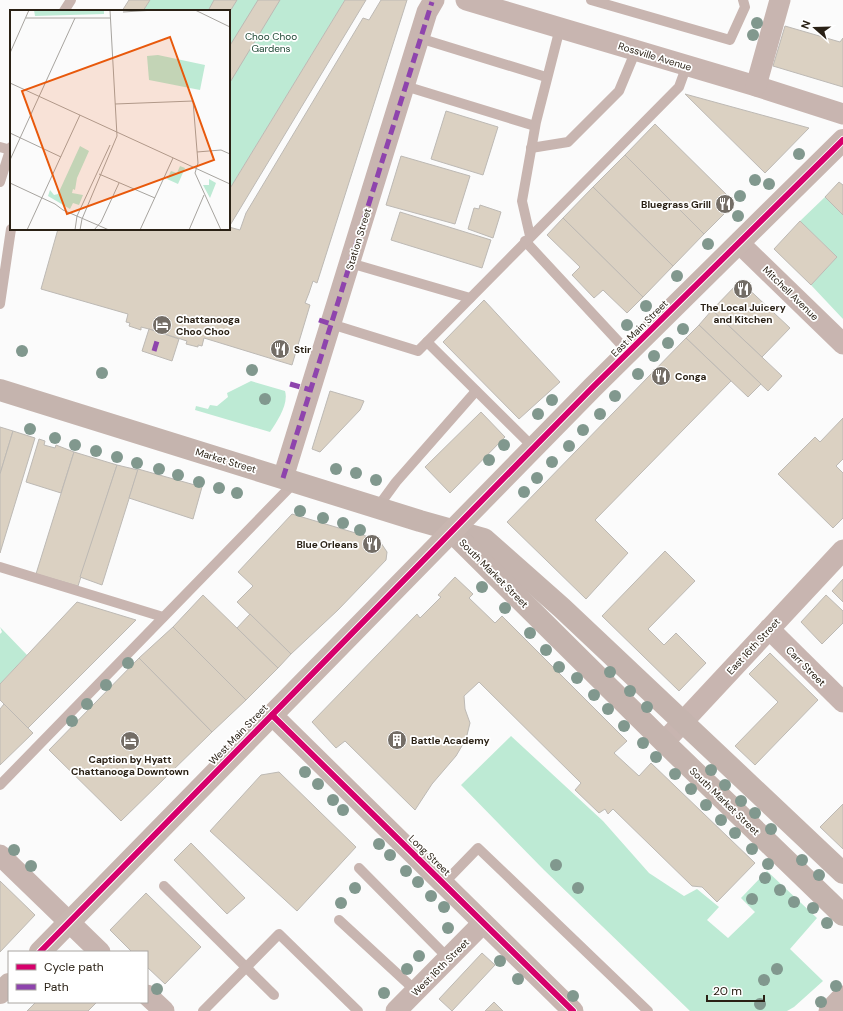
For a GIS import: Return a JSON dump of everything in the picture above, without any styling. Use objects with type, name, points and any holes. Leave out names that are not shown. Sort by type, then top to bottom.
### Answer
[{"type":"main road","name":"East Main Street","points":[[451,531],[593,387],[843,140]]},
{"type":"main road","name":"Market Street","points":[[0,390],[451,531]]},
{"type":"main road","name":"West Main Street","points":[[41,951],[451,531]]},
{"type":"main road","name":"South Market Street","points":[[451,531],[484,539],[562,608],[843,873]]},
{"type":"main road","name":"South Market Street","points":[[451,531],[664,742],[843,915]]},
{"type":"main road","points":[[0,993],[8,985]]},
{"type":"street","name":"Station Street","points":[[289,480],[331,324],[427,12],[434,0]]},
{"type":"street","name":"Rossville Avenue","points":[[466,0],[487,3],[560,28],[687,65],[843,114]]},
{"type":"street","points":[[756,86],[780,0]]},
{"type":"street","name":"Mitchell Avenue","points":[[739,243],[843,344]]},
{"type":"street","name":"East 16th Street","points":[[664,742],[843,550]]},
{"type":"street","name":"Carr Street","points":[[769,629],[843,702]]},
{"type":"street","name":"Long Street","points":[[272,715],[573,1011]]},
{"type":"street","points":[[0,855],[68,923],[99,951]]},
{"type":"street","name":"West 16th Street","points":[[396,1011],[483,923]]},
{"type":"street","points":[[829,1011],[843,996]]},
{"type":"street","points":[[148,997],[164,1011]]},
{"type":"lane","points":[[65,10],[70,0]]},
{"type":"lane","points":[[591,0],[730,40],[745,7],[743,0]]},
{"type":"lane","points":[[560,28],[546,78],[535,126],[522,202],[527,239],[629,353]]},
{"type":"lane","points":[[419,38],[546,78]]},
{"type":"lane","points":[[531,148],[568,142],[619,91],[636,50]]},
{"type":"lane","points":[[331,324],[418,351],[679,86],[687,65]]},
{"type":"lane","points":[[405,86],[535,126]]},
{"type":"lane","points":[[0,147],[10,149]]},
{"type":"lane","points":[[0,182],[10,152]]},
{"type":"lane","points":[[0,298],[11,230]]},
{"type":"lane","points":[[350,263],[470,298]]},
{"type":"lane","points":[[427,342],[534,448]]},
{"type":"lane","points":[[377,508],[396,482],[476,391]]},
{"type":"lane","points":[[0,786],[163,617],[289,480]]},
{"type":"lane","points":[[0,567],[163,617]]},
{"type":"lane","points":[[444,883],[478,848],[648,1011]]},
{"type":"lane","points":[[359,868],[448,958]]},
{"type":"lane","points":[[164,886],[274,995]]},
{"type":"lane","points":[[339,920],[416,991]]},
{"type":"lane","points":[[203,1011],[278,934],[358,1011]]},
{"type":"green space","name":"Choo Choo Gardens","points":[[150,0],[345,0],[230,188],[230,10],[144,10]]},
{"type":"green space","points":[[825,197],[843,215],[843,319],[811,285],[837,257],[800,221]]},
{"type":"green space","points":[[251,381],[285,391],[286,396],[284,407],[270,432],[195,410],[196,406],[208,409],[210,405],[217,406],[228,397],[227,393]]},
{"type":"green space","points":[[0,627],[27,655],[0,684],[0,634],[2,632]]},
{"type":"green space","points":[[511,736],[603,821],[649,873],[684,896],[697,889],[719,907],[707,920],[728,938],[755,912],[741,898],[767,871],[817,918],[790,949],[823,981],[794,1007],[787,1011],[690,1011],[544,870],[461,785]]},
{"type":"building","points":[[129,0],[150,0],[144,10],[123,10]]},
{"type":"building","points":[[214,0],[237,0],[230,11],[230,10],[209,10]]},
{"type":"building","points":[[258,0],[280,0],[230,82],[230,45]]},
{"type":"building","points":[[345,0],[366,0],[230,225],[230,188]]},
{"type":"building","points":[[381,0],[407,0],[317,283],[313,281],[305,303],[310,305],[292,365],[204,338],[202,346],[198,345],[198,347],[186,344],[187,341],[149,329],[141,327],[141,330],[129,326],[130,323],[126,322],[128,314],[41,289],[58,230],[230,230],[230,227],[240,230],[246,213],[363,18],[369,20]]},
{"type":"building","points":[[785,26],[840,42],[843,38],[843,87],[773,66]]},
{"type":"building","points":[[685,94],[809,128],[765,173]]},
{"type":"building","points":[[446,111],[498,127],[483,175],[431,159]]},
{"type":"building","points":[[655,124],[735,203],[704,234],[625,155]]},
{"type":"building","points":[[625,155],[704,234],[673,266],[593,187]]},
{"type":"building","points":[[401,156],[470,176],[455,224],[386,205]]},
{"type":"building","points":[[839,182],[843,185],[843,215],[825,197]]},
{"type":"building","points":[[593,187],[673,266],[643,297],[563,218]]},
{"type":"building","points":[[480,205],[501,212],[493,238],[468,229],[474,208],[479,209]]},
{"type":"building","points":[[400,212],[491,240],[482,268],[391,240]]},
{"type":"building","points":[[563,218],[643,297],[627,313],[603,290],[594,298],[572,275],[580,267],[547,235]]},
{"type":"building","points":[[800,221],[837,257],[811,285],[774,249]]},
{"type":"building","points":[[740,281],[790,328],[762,357],[712,310]]},
{"type":"building","points":[[484,300],[560,382],[519,419],[443,342]]},
{"type":"building","points":[[712,310],[782,376],[768,391],[699,325]]},
{"type":"building","points":[[699,325],[761,384],[748,397],[686,338]]},
{"type":"building","points":[[149,329],[179,339],[172,361],[142,351]]},
{"type":"building","points":[[686,338],[731,381],[595,520],[628,553],[586,599],[507,522]]},
{"type":"building","points":[[330,391],[364,401],[360,410],[320,452],[312,449]]},
{"type":"building","points":[[481,412],[505,437],[450,493],[425,467]]},
{"type":"building","points":[[843,418],[843,459],[836,466],[843,473],[843,518],[833,528],[778,474],[815,437],[820,442]]},
{"type":"building","points":[[0,427],[13,431],[0,474]]},
{"type":"building","points":[[13,431],[35,438],[0,553],[0,474]]},
{"type":"building","points":[[39,439],[45,441],[44,445],[55,448],[56,445],[74,452],[61,493],[26,482]]},
{"type":"building","points":[[74,452],[117,465],[78,586],[36,574]]},
{"type":"building","points":[[117,465],[138,470],[102,585],[80,577]]},
{"type":"building","points":[[138,469],[202,487],[193,519],[129,498]]},
{"type":"building","points":[[292,514],[379,540],[387,552],[386,560],[338,610],[291,654],[237,602],[253,586],[238,572]]},
{"type":"building","points":[[665,551],[695,581],[648,629],[664,645],[676,633],[706,663],[679,691],[602,616]]},
{"type":"building","name":"Battle Academy","points":[[455,577],[473,594],[469,598],[495,623],[502,616],[627,741],[614,753],[639,776],[651,763],[755,863],[717,902],[702,887],[692,886],[613,809],[608,814],[605,809],[599,813],[575,790],[581,783],[479,682],[464,696],[465,709],[470,723],[466,739],[456,756],[432,784],[415,810],[345,741],[336,748],[312,722],[417,614],[420,618],[441,597],[438,595]]},
{"type":"building","points":[[843,579],[843,602],[832,591]]},
{"type":"building","points":[[203,595],[278,668],[246,700],[173,627]]},
{"type":"building","points":[[826,595],[843,611],[843,623],[822,644],[801,622]]},
{"type":"building","points":[[77,602],[136,620],[28,728],[0,700],[0,684]]},
{"type":"building","points":[[250,614],[291,654],[278,668],[237,628]]},
{"type":"building","points":[[173,627],[246,700],[212,732],[139,658]]},
{"type":"building","points":[[770,653],[818,700],[755,765],[735,746],[778,702],[749,674]]},
{"type":"building","name":"Caption by Hyatt Chattanooga Downtown","points":[[139,658],[212,732],[121,821],[49,750]]},
{"type":"building","points":[[4,704],[33,733],[0,765],[0,709]]},
{"type":"building","points":[[279,772],[356,847],[297,911],[210,831],[261,775]]},
{"type":"building","points":[[843,804],[843,849],[820,827]]},
{"type":"building","points":[[191,843],[245,898],[227,914],[174,860]]},
{"type":"building","points":[[0,881],[35,915],[0,952]]},
{"type":"building","points":[[146,893],[201,947],[165,984],[148,968],[148,951],[131,951],[110,930]]},
{"type":"building","points":[[482,953],[495,965],[452,1011],[439,999]]},
{"type":"building","points":[[494,1002],[503,1011],[485,1011]]},
{"type":"building","points":[[35,1003],[96,1003],[88,1011],[27,1011]]},
{"type":"marked path","points":[[283,478],[432,2]]},
{"type":"marked path","points":[[319,320],[331,324]]},
{"type":"marked path","points":[[154,351],[157,341]]},
{"type":"marked path","points":[[290,384],[311,390]]},
{"type":"cycle path","points":[[41,951],[593,387],[843,140]]},
{"type":"cycle path","points":[[272,715],[573,1011]]},
{"type":"place","name":"Bluegrass Grill","points":[[725,204]]},
{"type":"place","name":"The Local Juicery and Kitchen","points":[[743,289]]},
{"type":"place","name":"Chattanooga Choo Choo","points":[[162,325]]},
{"type":"place","name":"Stir","points":[[280,349]]},
{"type":"place","name":"Conga","points":[[661,376]]},
{"type":"place","name":"Blue Orleans","points":[[372,544]]},
{"type":"place","name":"Battle Academy","points":[[397,740]]},
{"type":"place","name":"Caption by Hyatt Chattanooga Downtown","points":[[130,741]]}]
